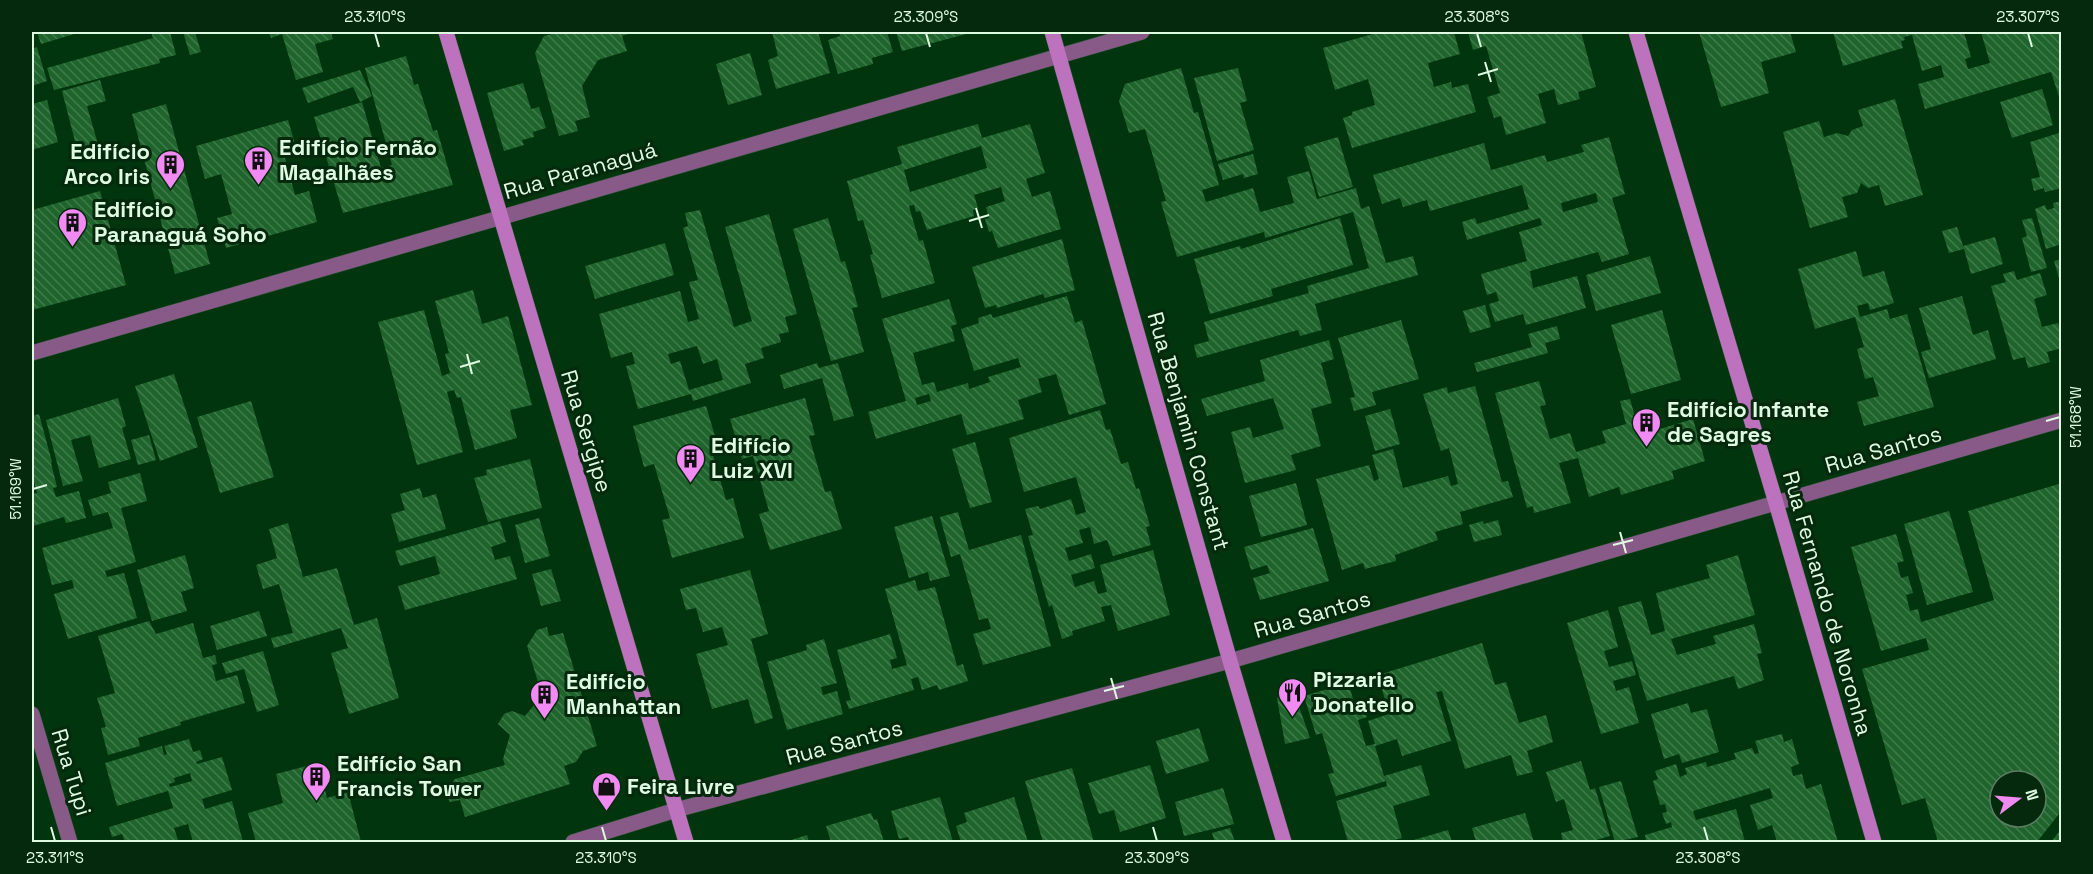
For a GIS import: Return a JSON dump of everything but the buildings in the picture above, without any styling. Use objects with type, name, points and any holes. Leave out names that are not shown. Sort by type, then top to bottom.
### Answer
[{"type":"street","name":"Rua Sergipe","points":[[446,32],[686,843]]},
{"type":"street","name":"Rua Benjamin Constant","points":[[1053,32],[1230,661],[1284,843]]},
{"type":"street","name":"Rua Paranaguá","points":[[32,353],[1142,32]]},
{"type":"street","name":"Rua Fernando de Noronha","points":[[1636,32],[1874,843]]},
{"type":"street","name":"Rua Santos","points":[[573,843],[676,810],[1230,661],[2061,420]]},
{"type":"street","name":"Rua Tupi","points":[[32,714],[70,843]]},
{"type":"place","name":"Edifício Fernão Magalhães","points":[[258,186]]},
{"type":"place","name":"Edifício Arco Iris","points":[[171,190]]},
{"type":"place","name":"Edifício Paranaguá Soho","points":[[73,248]]},
{"type":"place","name":"Edifício Infante de Sagres","points":[[1646,448]]},
{"type":"place","name":"Edifício Luiz XVI","points":[[690,484]]},
{"type":"place","name":"Pizzaria Donatello","points":[[1292,718]]},
{"type":"place","name":"Edifício Manhattan","points":[[545,720]]},
{"type":"place","name":"Edifício San Francis Tower","points":[[316,802]]},
{"type":"place","name":"Feira Livre","points":[[606,812]]}]
